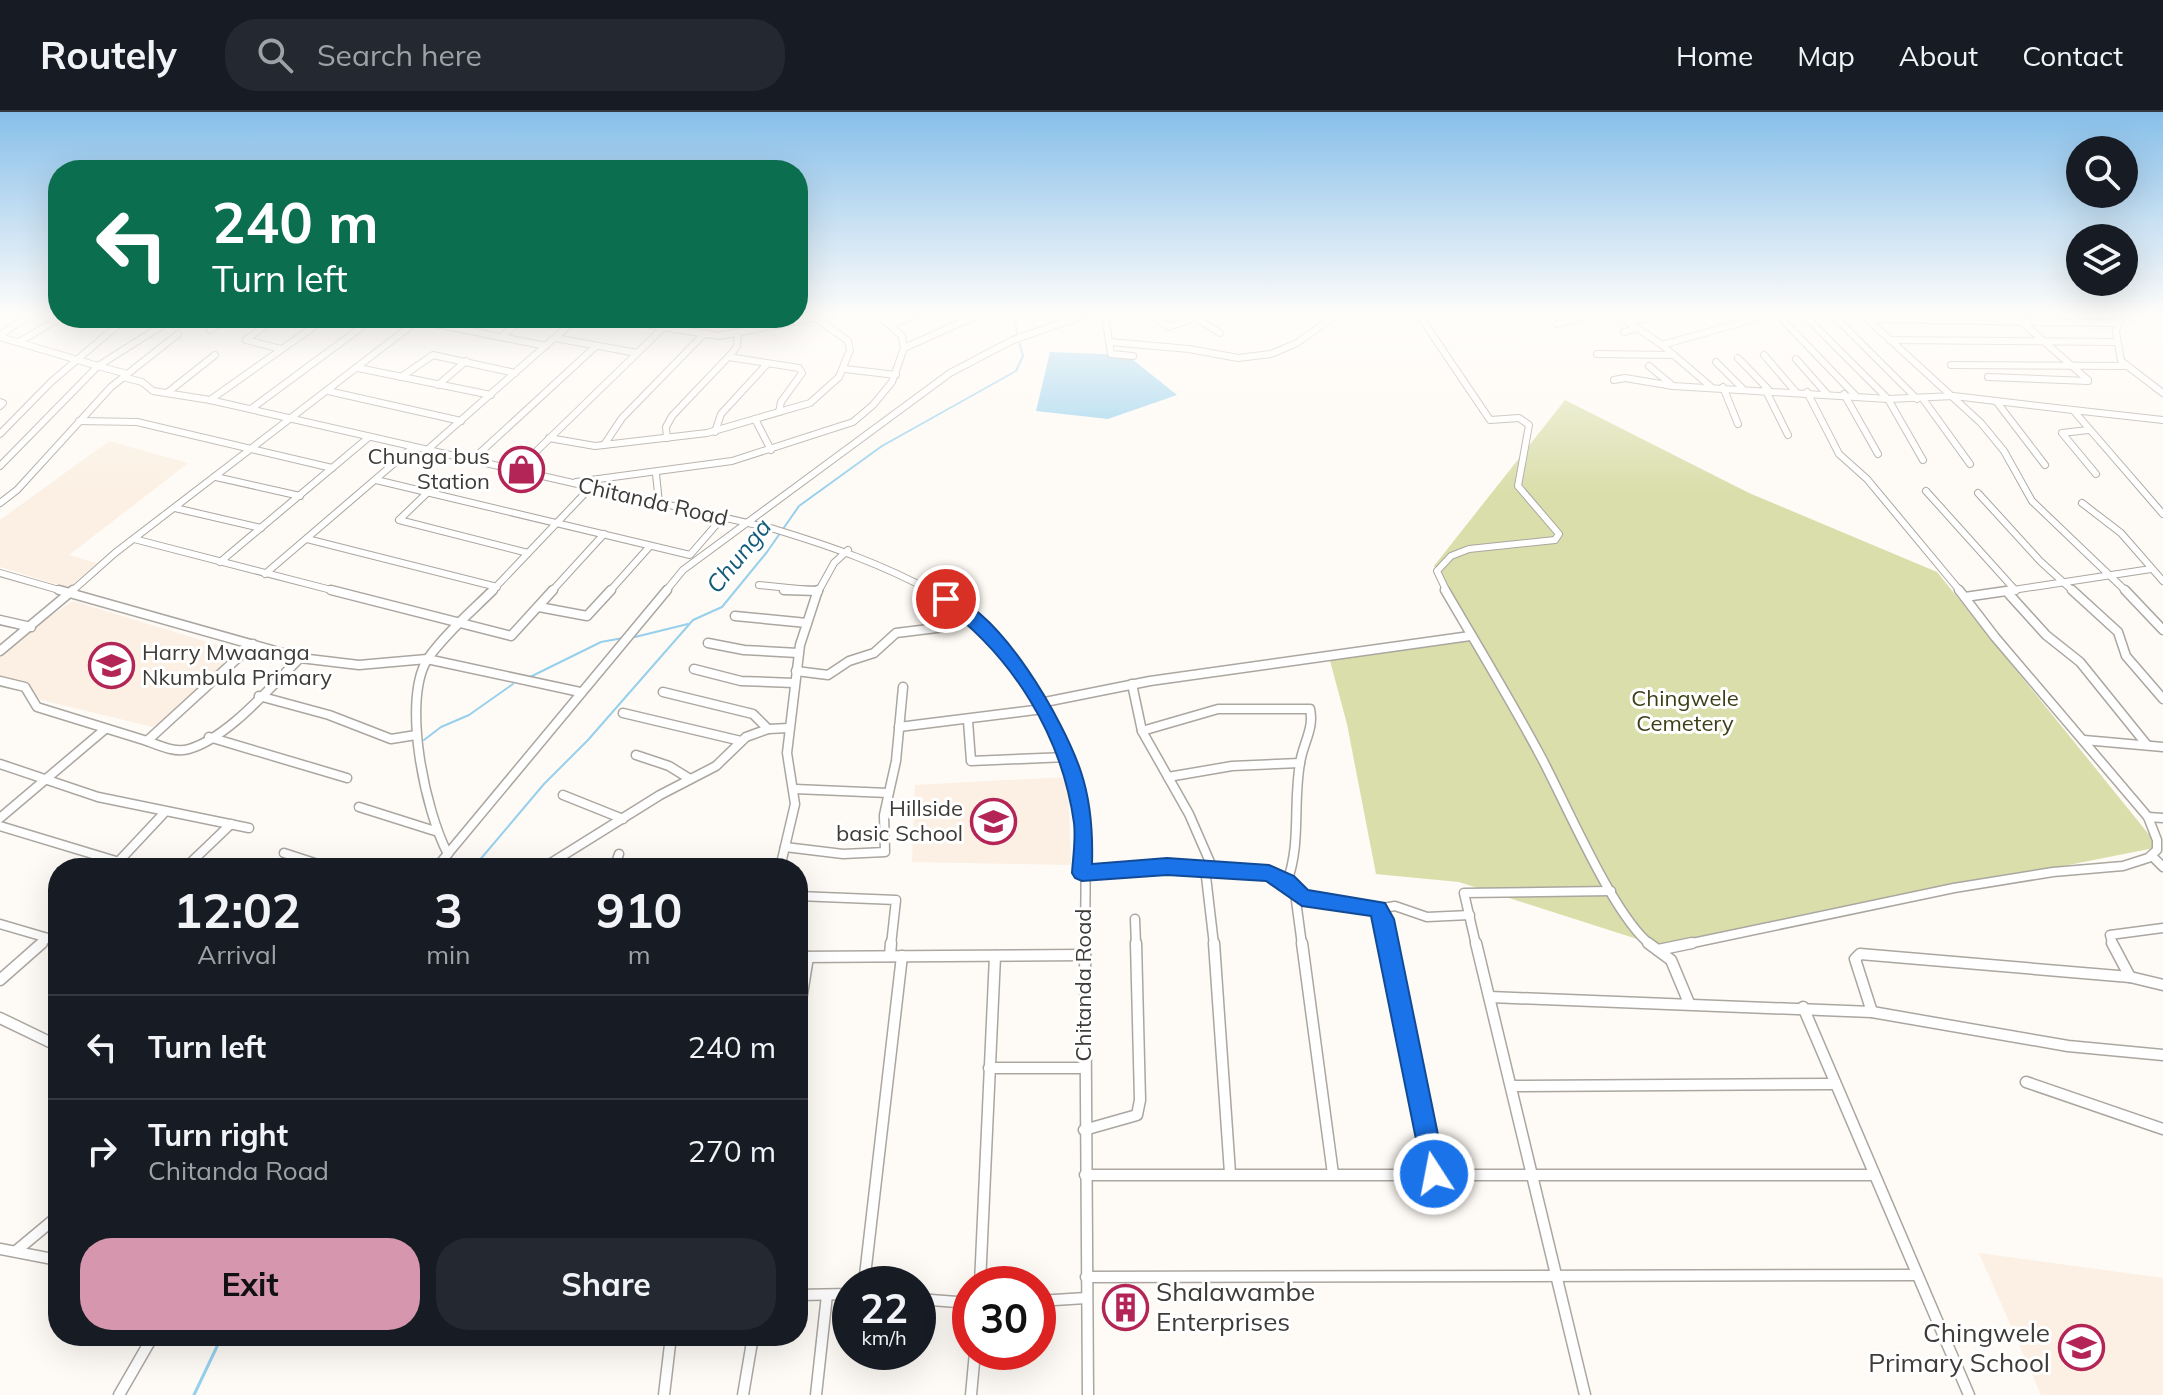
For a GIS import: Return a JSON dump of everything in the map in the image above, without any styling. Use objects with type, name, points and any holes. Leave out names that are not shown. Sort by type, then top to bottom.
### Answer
[{"type":"street","points":[[0,434],[61,375]]},
{"type":"street","points":[[0,466],[89,375]]},
{"type":"street","name":"Chitanda Road","points":[[122,375],[142,382],[151,390],[251,409],[746,522],[848,550],[931,589],[972,618],[1007,653],[1044,706],[1067,757],[1084,826],[1088,1395]]},
{"type":"street","points":[[167,393],[190,375]]},
{"type":"street","points":[[210,400],[245,375]]},
{"type":"street","points":[[251,409],[297,375]]},
{"type":"street","points":[[0,651],[134,539],[349,375]]},
{"type":"street","points":[[391,375],[491,395]]},
{"type":"street","points":[[438,385],[450,375]]},
{"type":"street","points":[[426,451],[513,375]]},
{"type":"street","points":[[471,461],[565,375]]},
{"type":"street","points":[[516,471],[614,375]]},
{"type":"street","points":[[604,445],[622,418],[664,375]]},
{"type":"street","points":[[667,438],[666,427],[672,416],[712,375]]},
{"type":"street","points":[[715,432],[721,414],[757,375]]},
{"type":"street","points":[[779,412],[781,402],[801,375]]},
{"type":"street","points":[[549,438],[573,444],[604,445],[715,432],[812,403],[839,375]]},
{"type":"street","points":[[571,482],[656,474],[732,461],[771,450],[856,420],[880,398],[896,375]]},
{"type":"street","points":[[445,858],[683,570],[949,375]]},
{"type":"street","points":[[1459,375],[1490,420],[1519,418],[1529,425],[1518,486],[1559,534],[1555,540],[1469,549],[1451,556],[1437,571],[1470,636],[1540,755],[1611,891],[1639,936],[1671,960],[1689,1003]]},
{"type":"street","points":[[1660,375],[1673,386]]},
{"type":"street","points":[[1698,375],[1711,386]]},
{"type":"street","points":[[1729,375],[1742,388]]},
{"type":"street","points":[[1754,375],[1767,389],[1788,435]]},
{"type":"street","points":[[1781,375],[1795,391]]},
{"type":"street","points":[[1810,375],[1826,393]]},
{"type":"street","points":[[1835,375],[1855,396]]},
{"type":"street","points":[[1864,375],[1888,399],[1923,460]]},
{"type":"street","points":[[1895,375],[1936,414],[1970,464]]},
{"type":"street","points":[[1930,375],[1954,396],[2004,451],[2032,501],[2163,630]]},
{"type":"street","points":[[1988,377],[2088,381],[2081,375]]},
{"type":"street","points":[[2138,375],[2163,393]]},
{"type":"street","points":[[0,503],[17,490],[79,421],[125,376]]},
{"type":"street","points":[[1614,380],[1625,378],[1673,386],[1767,389],[1888,399],[1954,396],[2163,420]]},
{"type":"street","points":[[1723,387],[1738,424]]},
{"type":"street","points":[[328,391],[461,421]]},
{"type":"street","points":[[1658,950],[1917,896],[2052,872],[2117,868],[2152,856],[2157,850],[2157,840],[2148,817],[1867,479],[1839,454],[1807,392]]},
{"type":"street","points":[[1844,394],[1878,454]]},
{"type":"street","points":[[1996,400],[2045,465]]},
{"type":"street","points":[[2073,410],[2163,514]]},
{"type":"street","points":[[755,419],[771,450]]},
{"type":"street","points":[[79,421],[125,420],[332,468]]},
{"type":"street","points":[[2088,430],[2062,433],[2096,474]]},
{"type":"street","points":[[220,562],[369,437]]},
{"type":"street","points":[[265,574],[412,448]]},
{"type":"street","points":[[656,474],[659,503]]},
{"type":"street","points":[[216,477],[300,496]]},
{"type":"street","points":[[376,480],[692,555],[723,517]]},
{"type":"street","points":[[448,854],[435,831],[416,735],[415,703],[427,659],[590,488]]},
{"type":"street","points":[[1926,491],[2046,635],[2080,662],[2147,745]]},
{"type":"street","points":[[428,492],[399,520],[528,553]]},
{"type":"street","points":[[1978,493],[2063,583],[2118,632],[2126,656],[2163,699]]},
{"type":"street","points":[[2082,503],[2121,533],[2163,581]]},
{"type":"street","points":[[175,508],[261,528]]},
{"type":"street","points":[[134,539],[511,636],[604,534]]},
{"type":"street","points":[[307,539],[497,587]]},
{"type":"street","points":[[539,607],[587,616],[650,546]]},
{"type":"street","points":[[782,858],[795,804],[787,753],[798,653],[818,591],[834,563],[848,550]]},
{"type":"street","points":[[1965,597],[2151,569]]},
{"type":"street","points":[[0,573],[300,658],[359,665],[427,659],[580,692]]},
{"type":"street","points":[[759,585],[818,591]]},
{"type":"street","points":[[735,616],[807,623]]},
{"type":"street","points":[[796,671],[828,675],[849,661],[874,653],[896,633],[953,626],[972,618]]},
{"type":"street","points":[[0,620],[31,627]]},
{"type":"street","points":[[899,727],[968,721],[1044,706],[1097,688],[1211,670],[1320,660],[1470,636]]},
{"type":"street","points":[[708,643],[744,650],[798,653]]},
{"type":"street","points":[[147,741],[253,644]]},
{"type":"street","points":[[0,681],[25,687],[37,707],[104,730],[184,750],[209,737],[300,658]]},
{"type":"street","points":[[694,669],[741,681],[794,683]]},
{"type":"street","points":[[1132,684],[1142,731],[1199,833],[1209,868],[1230,1173]]},
{"type":"street","points":[[785,847],[843,854],[883,853],[886,847],[884,815],[896,761],[903,687]]},
{"type":"street","points":[[663,692],[753,714],[768,729]]},
{"type":"street","points":[[259,696],[329,715],[391,739],[416,735]]},
{"type":"street","points":[[1142,731],[1218,709],[1310,709],[1313,723],[1300,763],[1300,811],[1294,862],[1287,882]]},
{"type":"street","points":[[623,713],[741,741]]},
{"type":"street","points":[[968,721],[971,761],[1067,757]]},
{"type":"street","points":[[559,858],[716,766],[741,741],[768,729],[789,728]]},
{"type":"street","points":[[0,818],[104,730]]},
{"type":"street","points":[[209,737],[347,778]]},
{"type":"street","points":[[2084,740],[2163,747]]},
{"type":"street","points":[[636,755],[669,766],[690,779]]},
{"type":"street","points":[[1168,777],[1243,764],[1300,763]]},
{"type":"street","points":[[0,764],[98,797],[249,828]]},
{"type":"street","points":[[795,789],[888,793]]},
{"type":"street","points":[[563,795],[623,819]]},
{"type":"street","points":[[359,807],[435,831]]},
{"type":"street","points":[[122,858],[165,812]]},
{"type":"street","points":[[2148,817],[2163,818]]},
{"type":"street","points":[[195,858],[231,824]]},
{"type":"street","points":[[0,826],[113,858]]},
{"type":"street","points":[[284,853],[299,858]]},
{"type":"street","points":[[618,858],[619,854]]},
{"type":"street","points":[[2152,856],[2163,867]]},
{"type":"street","points":[[1082,873],[1133,867],[1209,868],[1269,873],[1287,882],[1295,893],[1333,1174]]},
{"type":"street","points":[[1585,1395],[1464,893],[1611,891]]},
{"type":"street","points":[[1295,893],[1310,899],[1377,909],[1395,906],[1427,917],[1470,915]]},
{"type":"street","points":[[808,896],[896,900],[890,956]]},
{"type":"street","points":[[1377,909],[1384,919],[1434,1174]]},
{"type":"street","points":[[1084,1130],[1137,1115],[1140,1100],[1135,919]]},
{"type":"street","points":[[0,924],[47,938]]},
{"type":"street","points":[[2130,977],[2110,935],[2163,928]]},
{"type":"street","points":[[0,980],[47,938]]},
{"type":"street","points":[[1872,1012],[1855,959],[1860,954],[2130,977],[2163,985]]},
{"type":"street","points":[[808,957],[1085,955]]},
{"type":"street","points":[[866,1266],[902,956]]},
{"type":"street","points":[[981,1266],[995,956]]},
{"type":"street","points":[[1490,997],[1872,1012],[2068,1046],[2163,1055]]},
{"type":"street","points":[[1803,1007],[1833,1084],[1969,1395]]},
{"type":"street","points":[[0,1018],[48,1041]]},
{"type":"street","points":[[989,1068],[1084,1068]]},
{"type":"street","points":[[2026,1082],[2163,1129]]},
{"type":"street","points":[[1512,1086],[1833,1084]]},
{"type":"street","points":[[1085,1175],[1873,1175]]},
{"type":"street","points":[[16,1251],[48,1224]]},
{"type":"street","points":[[0,1249],[48,1258]]},
{"type":"street","points":[[1086,1277],[1916,1275]]},
{"type":"street","points":[[808,1295],[832,1295]]},
{"type":"street","points":[[816,1395],[827,1295]]},
{"type":"street","points":[[1056,1300],[1086,1298]]},
{"type":"street","points":[[119,1395],[147,1346]]},
{"type":"street","points":[[664,1395],[670,1346]]},
{"type":"street","points":[[743,1395],[751,1346]]},
{"type":"street","points":[[971,1395],[973,1370]]},
{"type":"shaded area","points":[[109,441],[188,463],[69,555],[97,563],[69,588],[0,567],[0,520]]},
{"type":"shaded area","name":"Harry Mwaanga Nkumbula Primary","points":[[73,601],[237,651],[157,728],[33,698],[0,680],[0,649]]},
{"type":"shaded area","points":[[1068,777],[1071,865],[912,862],[915,785]]},
{"type":"shaded area","points":[[1979,1253],[2163,1278],[2163,1395],[2041,1395]]},
{"type":"green space","name":"Chingwele Cemetery","points":[[1565,400],[1749,493],[1937,572],[2159,847],[1659,946],[1459,882],[1376,874],[1347,724],[1329,657],[1471,634],[1434,566]]},
{"type":"water","points":[[1045,375],[1152,375],[1177,395],[1108,419],[1036,411]]},
{"type":"waterway","name":"Chunga","points":[[481,858],[544,784],[588,740],[693,620],[722,607],[767,552],[799,506],[882,446],[1009,375]]},
{"type":"waterway","points":[[635,637],[688,624]]},
{"type":"waterway","points":[[528,678],[601,642],[623,638]]},
{"type":"waterway","points":[[424,740],[441,727],[469,715],[513,684]]},
{"type":"waterway","name":"Chunga","points":[[194,1395],[217,1346]]},
{"type":"place","name":"Chunga bus Station","points":[[521,469]]},
{"type":"place","name":"Harry Mwaanga Nkumbula Primary","points":[[111,665]]},
{"type":"place","name":"Hillside basic School","points":[[994,821]]},
{"type":"place","name":"Shalawambe Enterprises","points":[[1125,1307]]},
{"type":"place","name":"Chingwele Primary School","points":[[2081,1348]]},
{"type":"route","points":[[946,599],[988,632],[1007,653],[1038,700],[1063,747],[1073,775],[1084,826],[1082,873],[1167,866],[1269,873],[1287,882],[1302,897],[1380,912],[1384,919],[1434,1174]]}]
